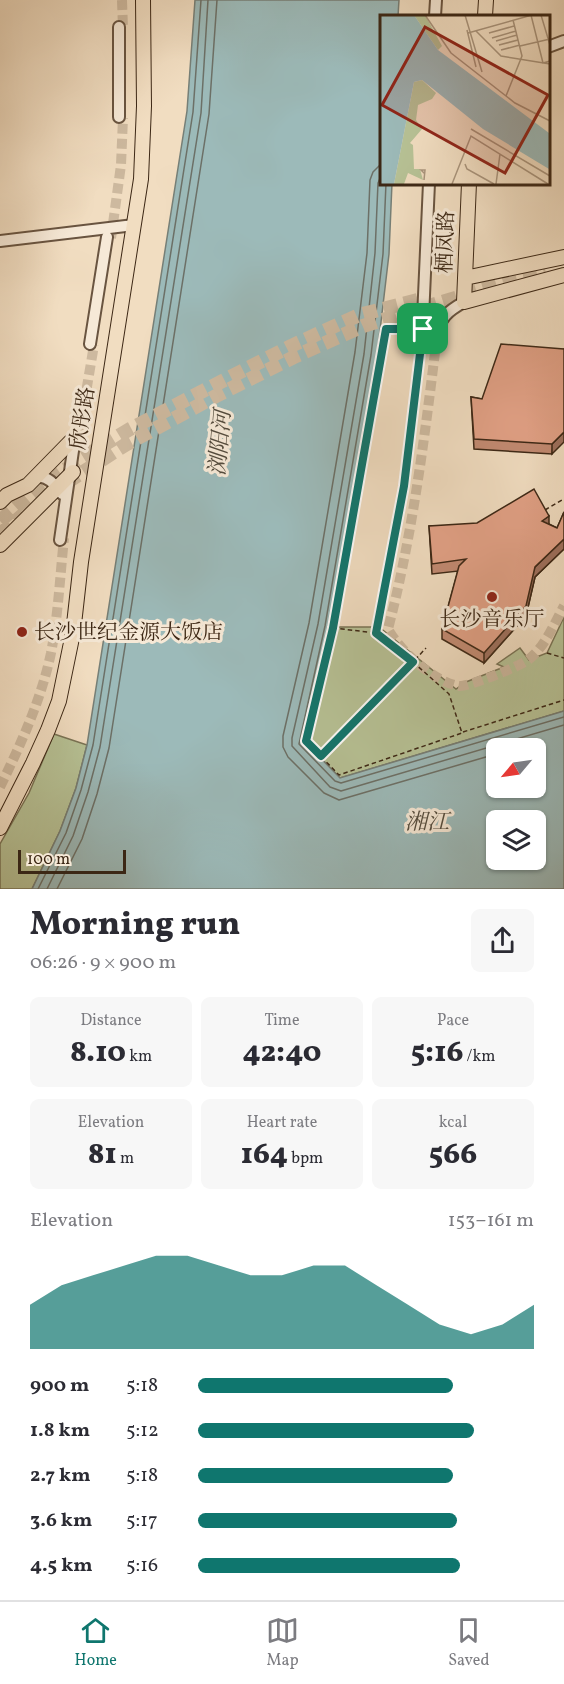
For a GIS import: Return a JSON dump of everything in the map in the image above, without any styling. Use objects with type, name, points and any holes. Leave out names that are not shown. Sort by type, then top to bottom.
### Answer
[{"type":"main road","name":"欣彤路","points":[[0,828],[48,730],[67,665],[130,227],[136,155],[136,0]]},
{"type":"main road","name":"欣彤路","points":[[0,812],[39,731],[53,690],[67,629],[74,560],[90,454],[143,155],[143,0]]},
{"type":"main road","points":[[485,15],[486,0]]},
{"type":"main road","name":"栖凤路","points":[[469,184],[469,277]]},
{"type":"main road","name":"栖凤路","points":[[468,301],[476,184]]},
{"type":"main road","points":[[469,277],[564,257]]},
{"type":"main road","points":[[468,301],[564,275]]},
{"type":"main road","points":[[0,502],[7,495],[28,485],[77,435]]},
{"type":"main road","points":[[0,545],[71,474]]},
{"type":"street","points":[[435,15],[436,0]]},
{"type":"street","points":[[121,28],[121,118]]},
{"type":"street","points":[[549,40],[564,34]]},
{"type":"street","points":[[549,47],[564,41]]},
{"type":"street","points":[[423,324],[429,184]]},
{"type":"street","points":[[0,244],[130,227]]},
{"type":"street","points":[[92,345],[109,237]]},
{"type":"street","points":[[437,331],[447,311],[468,301]]},
{"type":"street","points":[[62,539],[77,435]]},
{"type":"street","points":[[65,516],[71,474]]},
{"type":"street","points":[[36,477],[44,477],[57,488],[66,502]]},
{"type":"street","points":[[34,512],[46,505],[56,505],[65,516]]},
{"type":"path","points":[[376,633],[404,486],[423,324]]},
{"type":"path","points":[[437,331],[423,324],[386,329],[333,628],[306,741],[339,775],[564,700]]},
{"type":"path","points":[[541,512],[562,500]]},
{"type":"path","points":[[333,628],[376,633],[413,662],[449,694],[462,733]]},
{"type":"path","points":[[321,756],[426,648]]},
{"type":"path","points":[[547,653],[564,658]]},
{"type":"green space","points":[[564,617],[564,711],[340,778],[305,742],[331,627],[379,627],[456,689],[466,682],[504,667],[497,664],[520,648],[529,660],[547,653]]},
{"type":"green space","points":[[54,734],[87,745],[76,788],[60,831],[32,889],[0,889],[0,844],[29,793]]},
{"type":"water","points":[[195,0],[399,0],[398,15],[380,15],[380,184],[392,184],[389,254],[377,356],[331,627],[305,742],[340,778],[564,711],[564,889],[32,889],[60,831],[76,788],[87,745],[187,111]]},
{"type":"building","points":[[501,344],[564,349],[564,432],[552,444],[474,439],[471,397],[482,399]]},
{"type":"building","name":"长沙音乐厅","points":[[534,489],[549,516],[542,521],[557,528],[564,512],[564,539],[535,567],[526,606],[484,653],[442,629],[459,566],[466,559],[432,564],[429,526],[477,523]]},
{"type":"tunnel","points":[[122,0],[123,29]]},
{"type":"tunnel","points":[[111,238],[121,165],[123,118]]},
{"type":"tunnel","points":[[66,483],[125,445],[216,396],[363,326],[501,284],[546,273]]},
{"type":"tunnel","points":[[0,521],[32,493],[82,458],[130,429],[291,346],[359,315],[422,299]]},
{"type":"tunnel","points":[[437,336],[423,447],[405,557],[388,629],[409,656],[429,672],[459,686],[494,676],[528,660],[544,642],[564,606]]},
{"type":"tunnel","points":[[79,434],[94,345]]},
{"type":"tunnel","points":[[0,534],[24,514]]},
{"type":"tunnel","points":[[0,787],[30,722],[47,670],[55,625],[64,538]]},
{"type":"place","name":"长沙音乐厅","points":[[492,597]]},
{"type":"place","name":"长沙世纪金源大饭店","points":[[22,632]]},
{"type":"route","points":[[386,329],[423,329],[404,486],[376,633],[413,662],[321,756],[306,741],[333,628],[386,329]]},
{"type":"water label","name":"浏阳河","points":[[219,443]]},
{"type":"water label","name":"湘江","points":[[427,821]]}]
